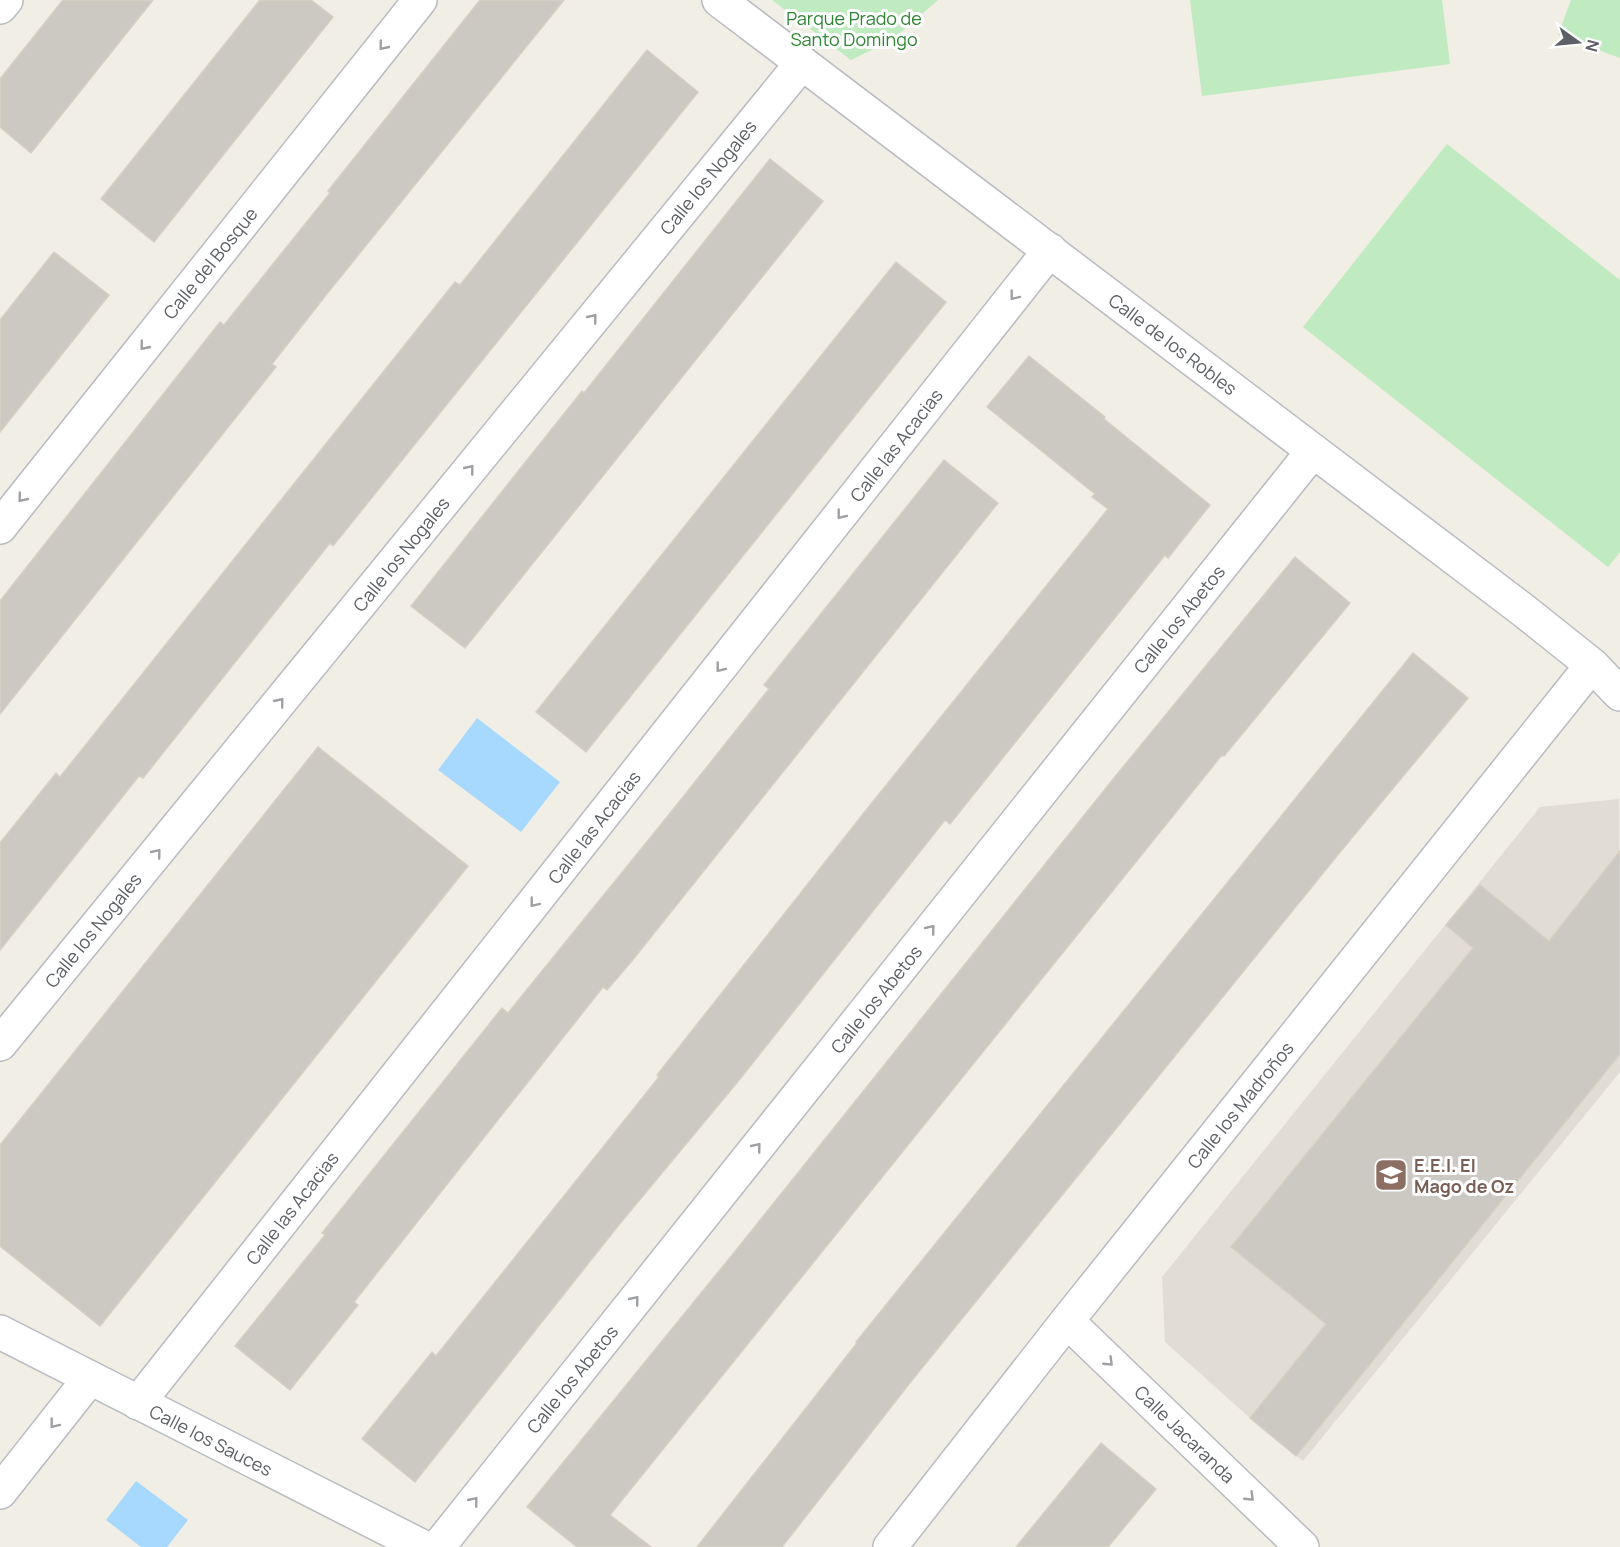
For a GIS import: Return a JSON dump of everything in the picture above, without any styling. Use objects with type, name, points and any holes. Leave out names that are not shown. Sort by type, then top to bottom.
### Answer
[{"type":"street","points":[[0,7],[6,0]]},
{"type":"street","name":"Calle del Bosque","points":[[0,526],[420,0]]},
{"type":"street","name":"Calle de los Robles","points":[[719,0],[1522,609],[1592,665],[1620,694]]},
{"type":"street","name":"Calle los Nogales","points":[[0,1044],[802,63]]},
{"type":"street","name":"Calle las Acacias","points":[[138,1403],[1050,250]]},
{"type":"street","name":"Calle los Abetos","points":[[438,1547],[1313,451]]},
{"type":"street","name":"Calle los Madroños","points":[[890,1547],[1592,665]]},
{"type":"street","name":"Calle Jacaranda","points":[[1067,1322],[1302,1547]]},
{"type":"street","name":"Calle los Sauces","points":[[0,1332],[404,1543]]},
{"type":"street","points":[[0,1492],[90,1378]]},
{"type":"shaded area","name":"E.E.I. El Mago de Oz","points":[[1619,799],[1620,1072],[1303,1461],[1250,1418],[1165,1342],[1162,1277],[1540,807]]},
{"type":"green space","name":"Parque Prado de Santo Domingo","points":[[772,0],[938,0],[892,40],[851,60]]},
{"type":"green space","points":[[1190,0],[1442,0],[1450,64],[1202,96]]},
{"type":"green space","points":[[1571,0],[1620,0],[1620,58],[1558,35]]},
{"type":"green space","points":[[1447,144],[1620,280],[1620,552],[1608,567],[1303,327]]},
{"type":"water","points":[[477,718],[560,782],[521,832],[438,770]]},
{"type":"water","points":[[136,1481],[188,1520],[167,1547],[141,1547],[106,1520]]},
{"type":"building","points":[[63,0],[153,0],[31,153],[0,127],[0,79]]},
{"type":"building","points":[[260,0],[311,0],[333,17],[154,242],[101,199]]},
{"type":"building","points":[[480,0],[564,0],[326,295],[272,364],[276,367],[0,714],[0,601],[220,322],[224,325],[330,193],[328,191]]},
{"type":"building","points":[[647,50],[698,92],[333,546],[330,543],[143,778],[139,776],[0,950],[0,843],[56,773],[60,777],[455,282],[460,285]]},
{"type":"building","points":[[770,159],[823,201],[465,648],[411,606]]},
{"type":"building","points":[[54,252],[109,295],[0,432],[0,320]]},
{"type":"building","points":[[896,262],[946,302],[586,752],[536,712]]},
{"type":"building","points":[[1029,356],[1210,505],[1168,558],[1165,555],[950,824],[945,820],[740,1079],[618,1226],[415,1482],[362,1439],[432,1352],[436,1356],[659,1077],[657,1075],[863,814],[1108,509],[1092,497],[1095,494],[987,407]]},
{"type":"building","points":[[944,460],[998,503],[631,962],[607,990],[603,987],[354,1302],[358,1305],[290,1390],[235,1346],[325,1235],[322,1233],[502,1008],[508,1013],[667,817],[769,689],[764,685]]},
{"type":"building","points":[[1295,557],[1350,603],[1224,756],[1222,755],[610,1515],[651,1547],[577,1547],[527,1507],[1114,778]]},
{"type":"building","points":[[1413,653],[1468,698],[1341,851],[909,1384],[782,1547],[697,1547],[856,1342]]},
{"type":"building","points":[[318,747],[468,866],[100,1326],[0,1246],[0,1145]]},
{"type":"building","name":"E.E.I. El Mago de Oz","points":[[1620,851],[1620,1054],[1296,1456],[1250,1418],[1326,1324],[1231,1247],[1473,948],[1446,925],[1480,885],[1549,941]]},
{"type":"building","points":[[1101,1443],[1156,1489],[1108,1547],[1016,1547]]},
{"type":"place","name":"E.E.I. El Mago de Oz","points":[[1391,1175]]}]
